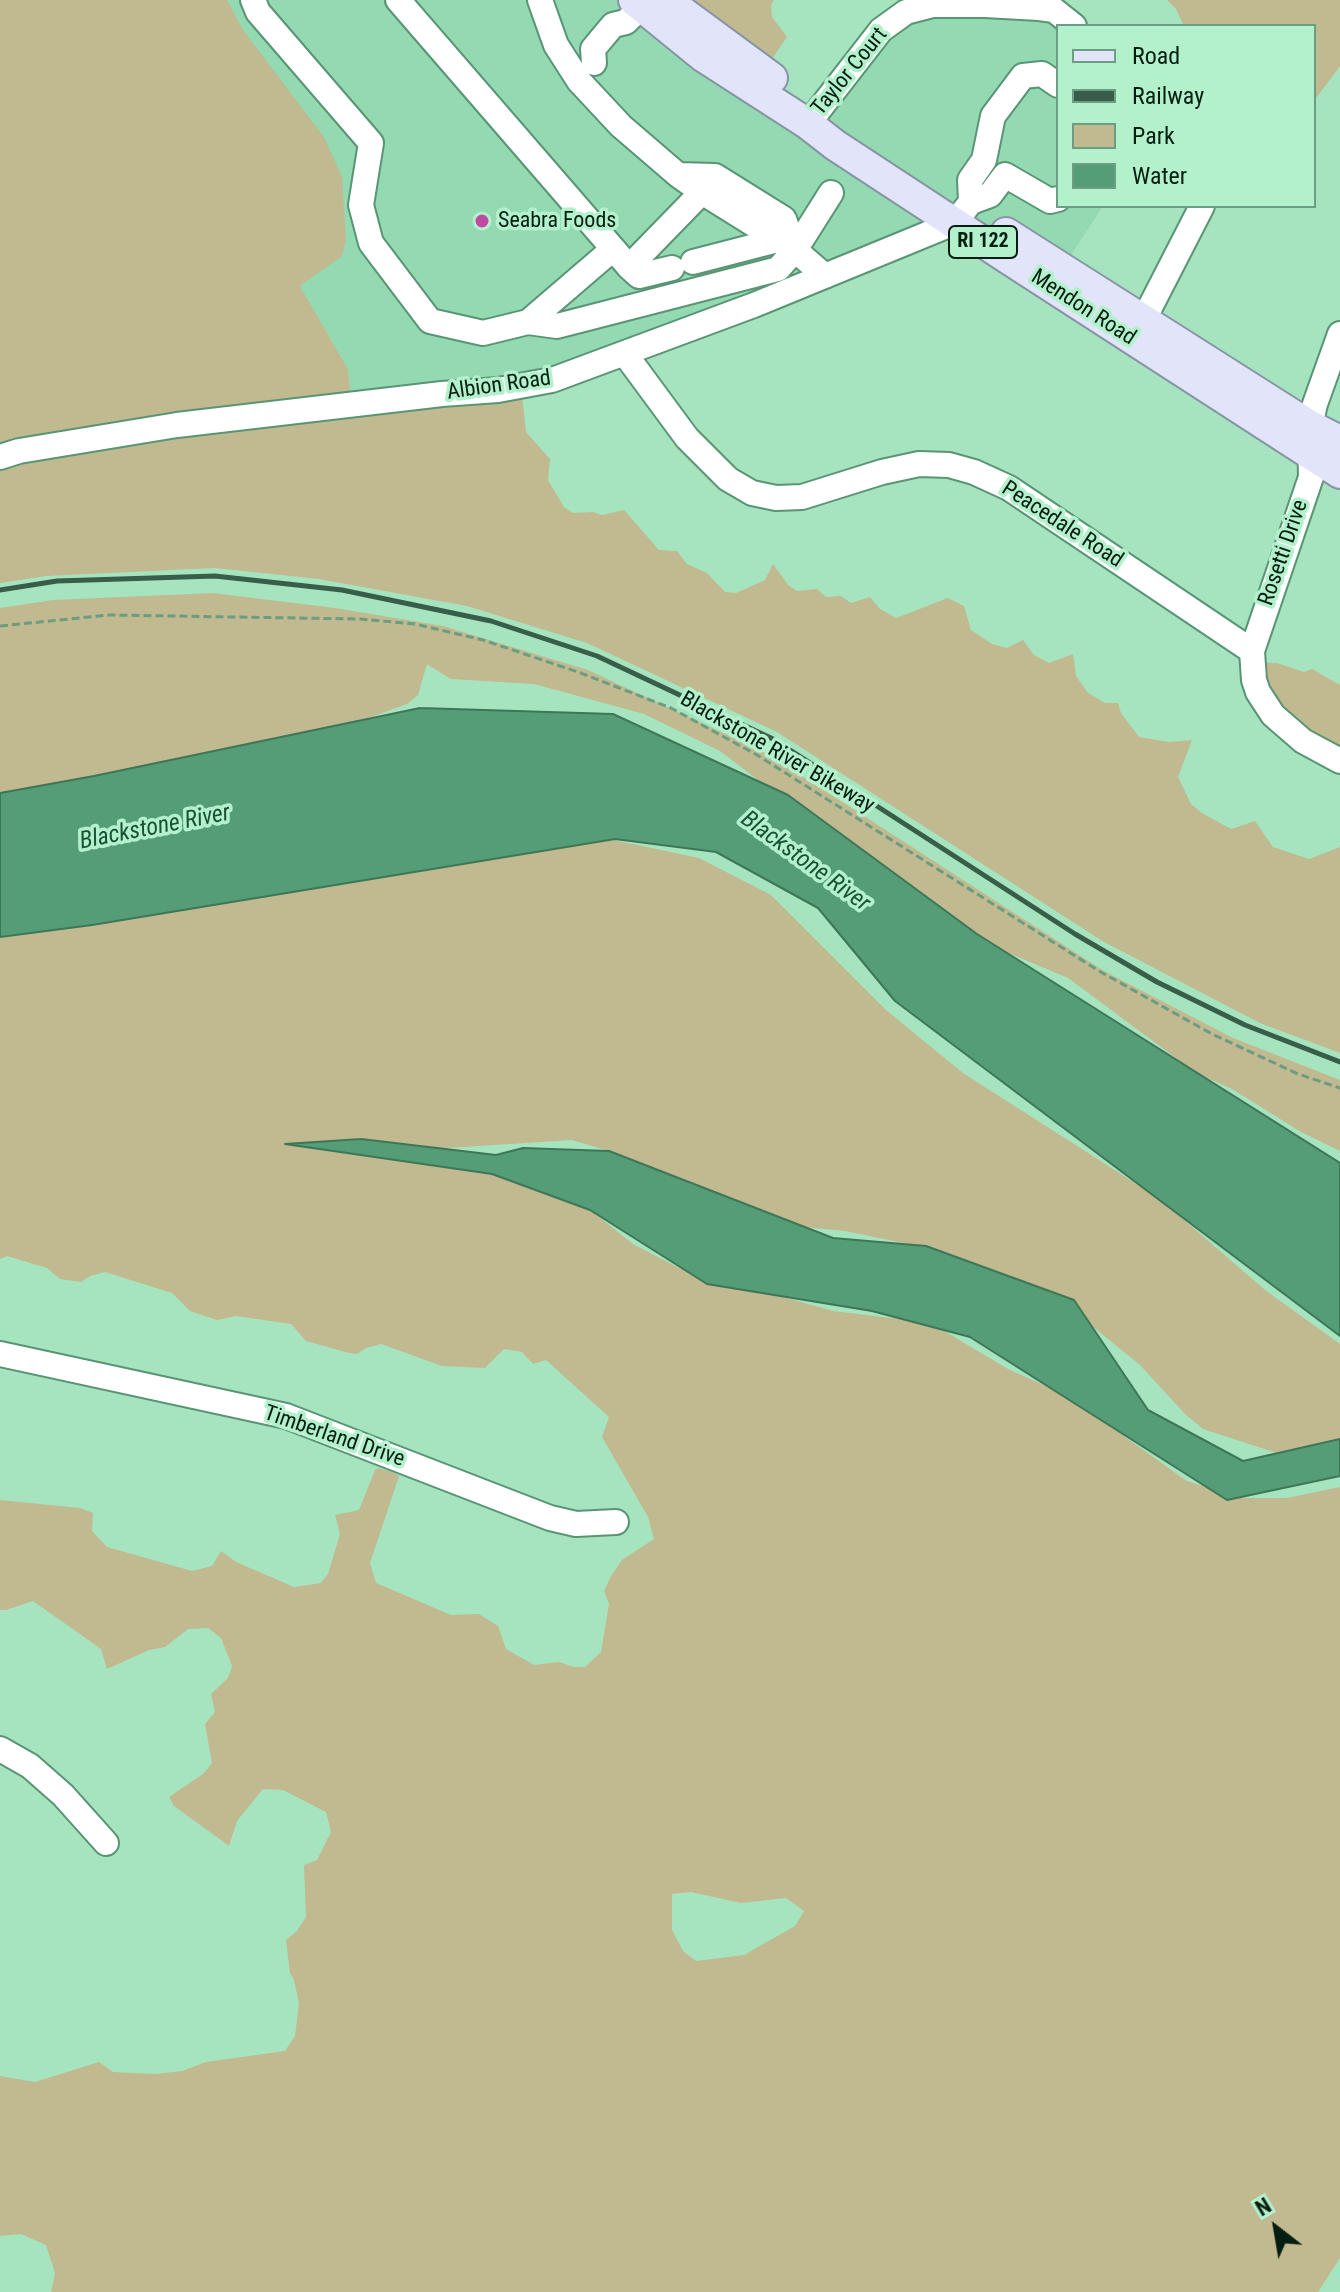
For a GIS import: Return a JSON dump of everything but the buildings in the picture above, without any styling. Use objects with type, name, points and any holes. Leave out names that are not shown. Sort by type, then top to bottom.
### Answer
[{"type":"main road","name":"Mendon Road","points":[[658,9],[704,57],[813,116],[835,145],[964,210],[1143,321],[1311,440],[1340,473]]},
{"type":"main road","name":"Mendon Road","points":[[964,210],[1311,440],[1340,441]]},
{"type":"street","points":[[253,0],[258,12],[371,143],[361,205],[371,243],[430,321],[483,333],[528,322],[621,258],[702,192]]},
{"type":"street","points":[[398,0],[639,276],[786,245]]},
{"type":"street","points":[[540,0],[556,45],[586,72],[621,126],[678,175],[786,245],[825,276]]},
{"type":"street","name":"Taylor Court","points":[[813,116],[881,30],[906,12],[933,5],[1039,8],[1054,10],[1072,24]]},
{"type":"street","points":[[586,72],[606,59],[626,35],[658,9]]},
{"type":"street","points":[[964,210],[970,180],[984,160],[993,116],[1023,76],[1042,74],[1056,84]]},
{"type":"street","points":[[984,160],[1050,201],[1056,200]]},
{"type":"street","points":[[678,175],[715,176],[784,219],[786,245]]},
{"type":"street","name":"Albion Road","points":[[0,457],[19,451],[177,425],[498,390],[552,380],[825,276],[964,210],[990,195],[1005,175]]},
{"type":"street","points":[[528,322],[557,326],[778,269],[786,245],[831,193]]},
{"type":"street","points":[[1143,321],[1201,208]]},
{"type":"street","name":"Rosetti Drive","points":[[1252,651],[1311,477],[1315,404],[1340,334]]},
{"type":"street","name":"Peacedale Road","points":[[625,354],[687,438],[728,479],[752,493],[776,498],[802,497],[919,464],[949,465],[974,472],[1009,488],[1252,651]]},
{"type":"street","points":[[1252,651],[1254,680],[1273,715],[1303,741],[1340,761]]},
{"type":"street","name":"Timberland Drive","points":[[0,1354],[286,1416],[550,1518],[576,1524],[616,1522]]},
{"type":"street","points":[[0,1749],[30,1766],[63,1795],[106,1843]]},
{"type":"path","name":"Blackstone River Bikeway","points":[[0,626],[109,615],[360,619],[415,624],[469,637],[578,672],[671,708],[757,755],[1099,971],[1212,1034],[1298,1074],[1340,1088]]},
{"type":"shaded area","points":[[227,0],[696,0],[680,20],[811,114],[907,18],[959,12],[1048,19],[1056,25],[1056,208],[1102,208],[1057,277],[973,222],[631,359],[352,408],[348,369],[300,286],[342,255],[346,241]]},
{"type":"green space","points":[[0,0],[227,0],[243,30],[324,137],[342,177],[346,241],[342,256],[300,286],[348,369],[352,408],[522,396],[526,432],[550,459],[548,480],[564,507],[573,513],[602,515],[624,510],[659,550],[677,551],[687,564],[707,573],[725,592],[736,593],[765,580],[773,564],[788,585],[797,591],[817,589],[826,597],[841,596],[851,603],[870,597],[880,609],[896,618],[948,598],[964,606],[971,630],[992,644],[1007,648],[1023,640],[1034,655],[1049,663],[1073,654],[1076,676],[1088,693],[1105,703],[1118,703],[1121,713],[1139,737],[1169,742],[1192,740],[1178,777],[1191,804],[1202,813],[1231,829],[1255,821],[1273,847],[1309,859],[1340,847],[1340,1053],[1260,1023],[1104,942],[777,732],[587,643],[467,606],[319,579],[215,568],[46,576],[0,583]]},
{"type":"green space","points":[[696,0],[774,0],[772,17],[787,37],[763,72],[680,21]]},
{"type":"green space","points":[[1167,0],[1340,0],[1340,66],[1316,98],[1316,24],[1183,24],[1176,9]]},
{"type":"green space","points":[[213,593],[335,608],[443,626],[588,670],[768,754],[1104,971],[1233,1038],[1340,1080],[1340,1151],[1301,1132],[1232,1089],[1196,1073],[1068,978],[975,939],[720,751],[644,714],[534,684],[451,679],[427,664],[418,695],[407,704],[333,731],[0,800],[0,608],[53,600]]},
{"type":"green space","points":[[1253,662],[1277,663],[1304,672],[1312,669],[1340,685],[1340,753],[1297,742]]},
{"type":"green space","points":[[595,836],[699,858],[771,895],[886,1010],[963,1073],[1160,1199],[1265,1290],[1340,1344],[1340,1445],[1280,1454],[1203,1429],[1140,1365],[1065,1304],[918,1246],[845,1231],[754,1222],[706,1204],[619,1154],[572,1140],[432,1149],[575,1200],[633,1244],[679,1268],[833,1311],[916,1321],[941,1329],[1008,1369],[1066,1395],[1187,1481],[1243,1498],[1287,1498],[1340,1487],[1340,2258],[1318,2292],[51,2292],[55,2273],[46,2245],[21,2234],[0,2236],[0,2076],[35,2082],[99,2062],[113,2072],[156,2074],[182,2071],[206,2062],[285,2051],[295,2036],[299,2003],[290,1973],[286,1940],[306,1917],[304,1865],[317,1860],[331,1832],[326,1812],[283,1790],[263,1789],[237,1821],[229,1846],[174,1806],[169,1797],[203,1774],[212,1763],[205,1724],[215,1712],[211,1694],[228,1678],[232,1666],[221,1638],[208,1628],[188,1629],[165,1647],[149,1650],[107,1669],[101,1649],[33,1601],[0,1610],[0,1500],[80,1508],[93,1513],[92,1531],[107,1547],[192,1571],[212,1566],[221,1551],[236,1562],[294,1587],[321,1583],[328,1574],[340,1534],[335,1515],[359,1510],[375,1470],[392,1472],[399,1476],[370,1563],[376,1583],[451,1615],[479,1614],[498,1626],[506,1649],[534,1665],[559,1662],[585,1667],[601,1652],[609,1604],[604,1591],[611,1576],[622,1560],[654,1539],[648,1517],[602,1437],[609,1417],[546,1360],[533,1364],[522,1352],[504,1349],[485,1368],[442,1366],[381,1344],[357,1354],[349,1353],[306,1341],[291,1324],[236,1316],[217,1320],[190,1311],[172,1293],[105,1272],[81,1282],[60,1279],[47,1268],[7,1256],[0,1259],[0,926]],"holes":[[[691,1892],[741,1903],[786,1898],[804,1911],[795,1926],[744,1955],[696,1961],[683,1951],[672,1930],[672,1894]]]},
{"type":"water","name":"Blackstone River","points":[[420,708],[613,714],[788,795],[977,934],[1340,1163],[1340,1336],[895,1001],[818,908],[716,852],[615,839],[92,925],[0,937],[0,793]]},
{"type":"water","points":[[361,1139],[496,1155],[523,1148],[609,1151],[833,1238],[926,1246],[1074,1300],[1148,1410],[1243,1461],[1340,1439],[1340,1476],[1227,1500],[970,1337],[872,1311],[707,1284],[590,1210],[492,1174],[285,1144]]},
{"type":"railway","points":[[0,590],[57,581],[215,576],[342,590],[491,621],[597,656],[773,739],[1075,934],[1157,982],[1245,1025],[1340,1062]]},
{"type":"place","name":"Seabra Foods","points":[[482,221]]}]
